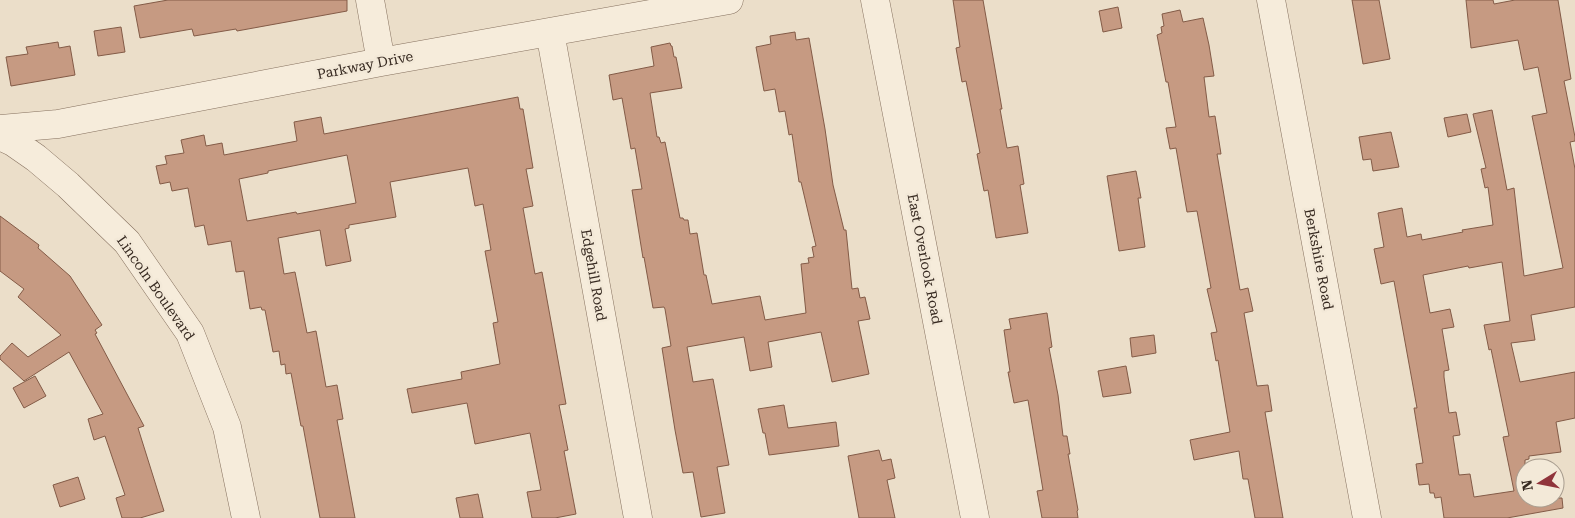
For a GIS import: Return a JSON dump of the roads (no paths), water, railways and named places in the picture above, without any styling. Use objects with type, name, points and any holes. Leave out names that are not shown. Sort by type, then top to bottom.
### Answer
[{"type":"street","points":[[370,0],[381,62]]},
{"type":"street","name":"Parkway Drive","points":[[0,129],[58,124],[381,62],[729,0]]},
{"type":"street","name":"East Overlook Road","points":[[875,0],[975,518]]},
{"type":"street","name":"Berkshire Road","points":[[1270,0],[1367,518]]},
{"type":"street","name":"Edgehill Road","points":[[550,32],[638,518]]},
{"type":"street","name":"Lincoln Boulevard","points":[[0,136],[14,142],[36,158],[68,185],[127,242],[190,333],[227,427],[246,518]]}]
